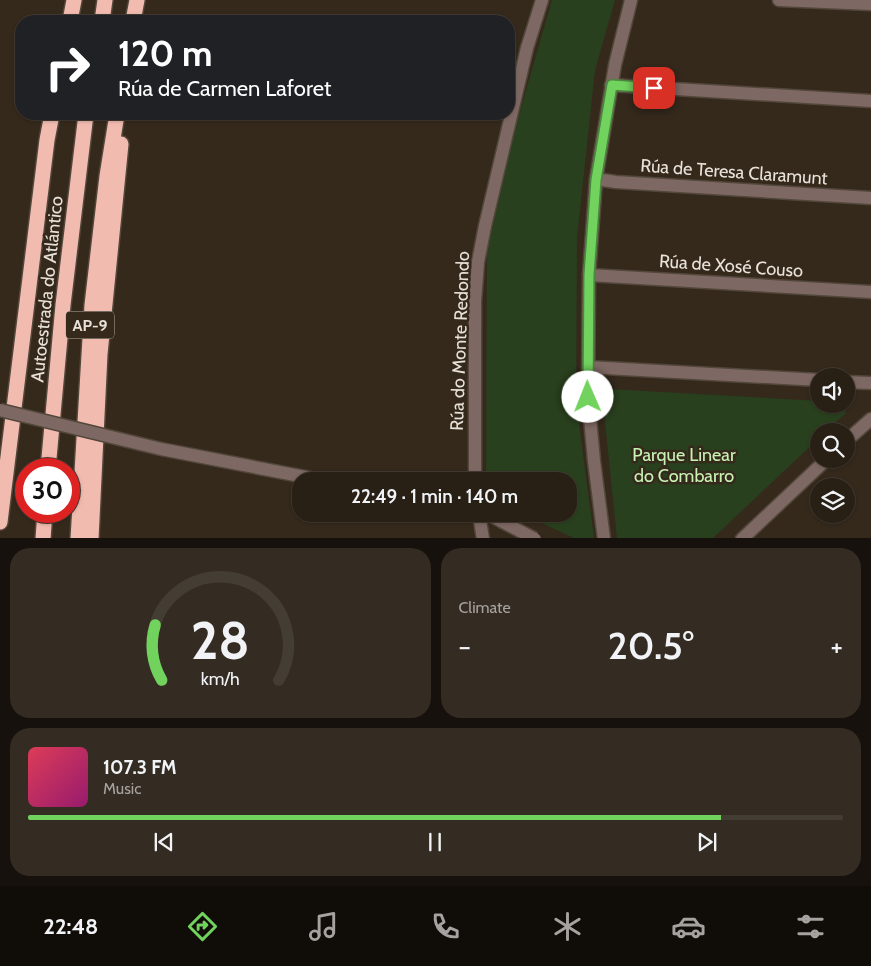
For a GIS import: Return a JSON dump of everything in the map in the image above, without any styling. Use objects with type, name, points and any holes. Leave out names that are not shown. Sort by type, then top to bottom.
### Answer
[{"type":"highway","points":[[71,15],[74,0]]},
{"type":"highway","points":[[103,15],[105,0]]},
{"type":"highway","points":[[134,15],[137,0]]},
{"type":"highway","points":[[0,522],[51,120]]},
{"type":"highway","name":"Autoestrada do Atlántico","points":[[49,458],[63,305],[85,120]]},
{"type":"highway","name":"AP-9","points":[[78,538],[92,305],[107,176],[117,120]]},
{"type":"highway","points":[[91,538],[100,354],[123,120]]},
{"type":"highway","points":[[43,538],[44,523]]},
{"type":"street","name":"Rúa do Monte Redondo","points":[[515,99],[527,48],[542,0]]},
{"type":"street","points":[[604,538],[591,438],[588,397],[589,275],[596,180],[612,85],[631,0]]},
{"type":"street","points":[[779,0],[871,4]]},
{"type":"street","points":[[612,85],[871,101]]},
{"type":"street","name":"Rúa do Monte Redondo","points":[[475,472],[476,280],[485,226],[510,120]]},
{"type":"street","name":"Rúa de Teresa Claramunt","points":[[596,180],[871,198]]},
{"type":"street","name":"Rúa de Xosé Couso","points":[[589,275],[871,292]]},
{"type":"street","points":[[588,367],[810,379]]},
{"type":"street","points":[[855,382],[871,383]]},
{"type":"street","points":[[0,410],[161,449],[292,474]]},
{"type":"street","points":[[855,433],[871,419]]},
{"type":"street","points":[[742,538],[817,468]]},
{"type":"street","points":[[480,522],[483,538]]},
{"type":"street","points":[[503,522],[536,538]]},
{"type":"green space","name":"Parque Linear do Combarro","points":[[552,0],[615,0],[595,70],[577,237],[576,401],[594,538],[574,538],[539,522],[577,522],[577,472],[486,472],[487,250],[516,125]]},
{"type":"green space","name":"Parque Linear do Combarro","points":[[608,389],[810,400],[810,413],[846,413],[835,423],[810,423],[810,446],[713,538],[617,538],[602,393]]},
{"type":"route","points":[[588,397],[589,275],[596,180],[612,85],[654,88]]}]
